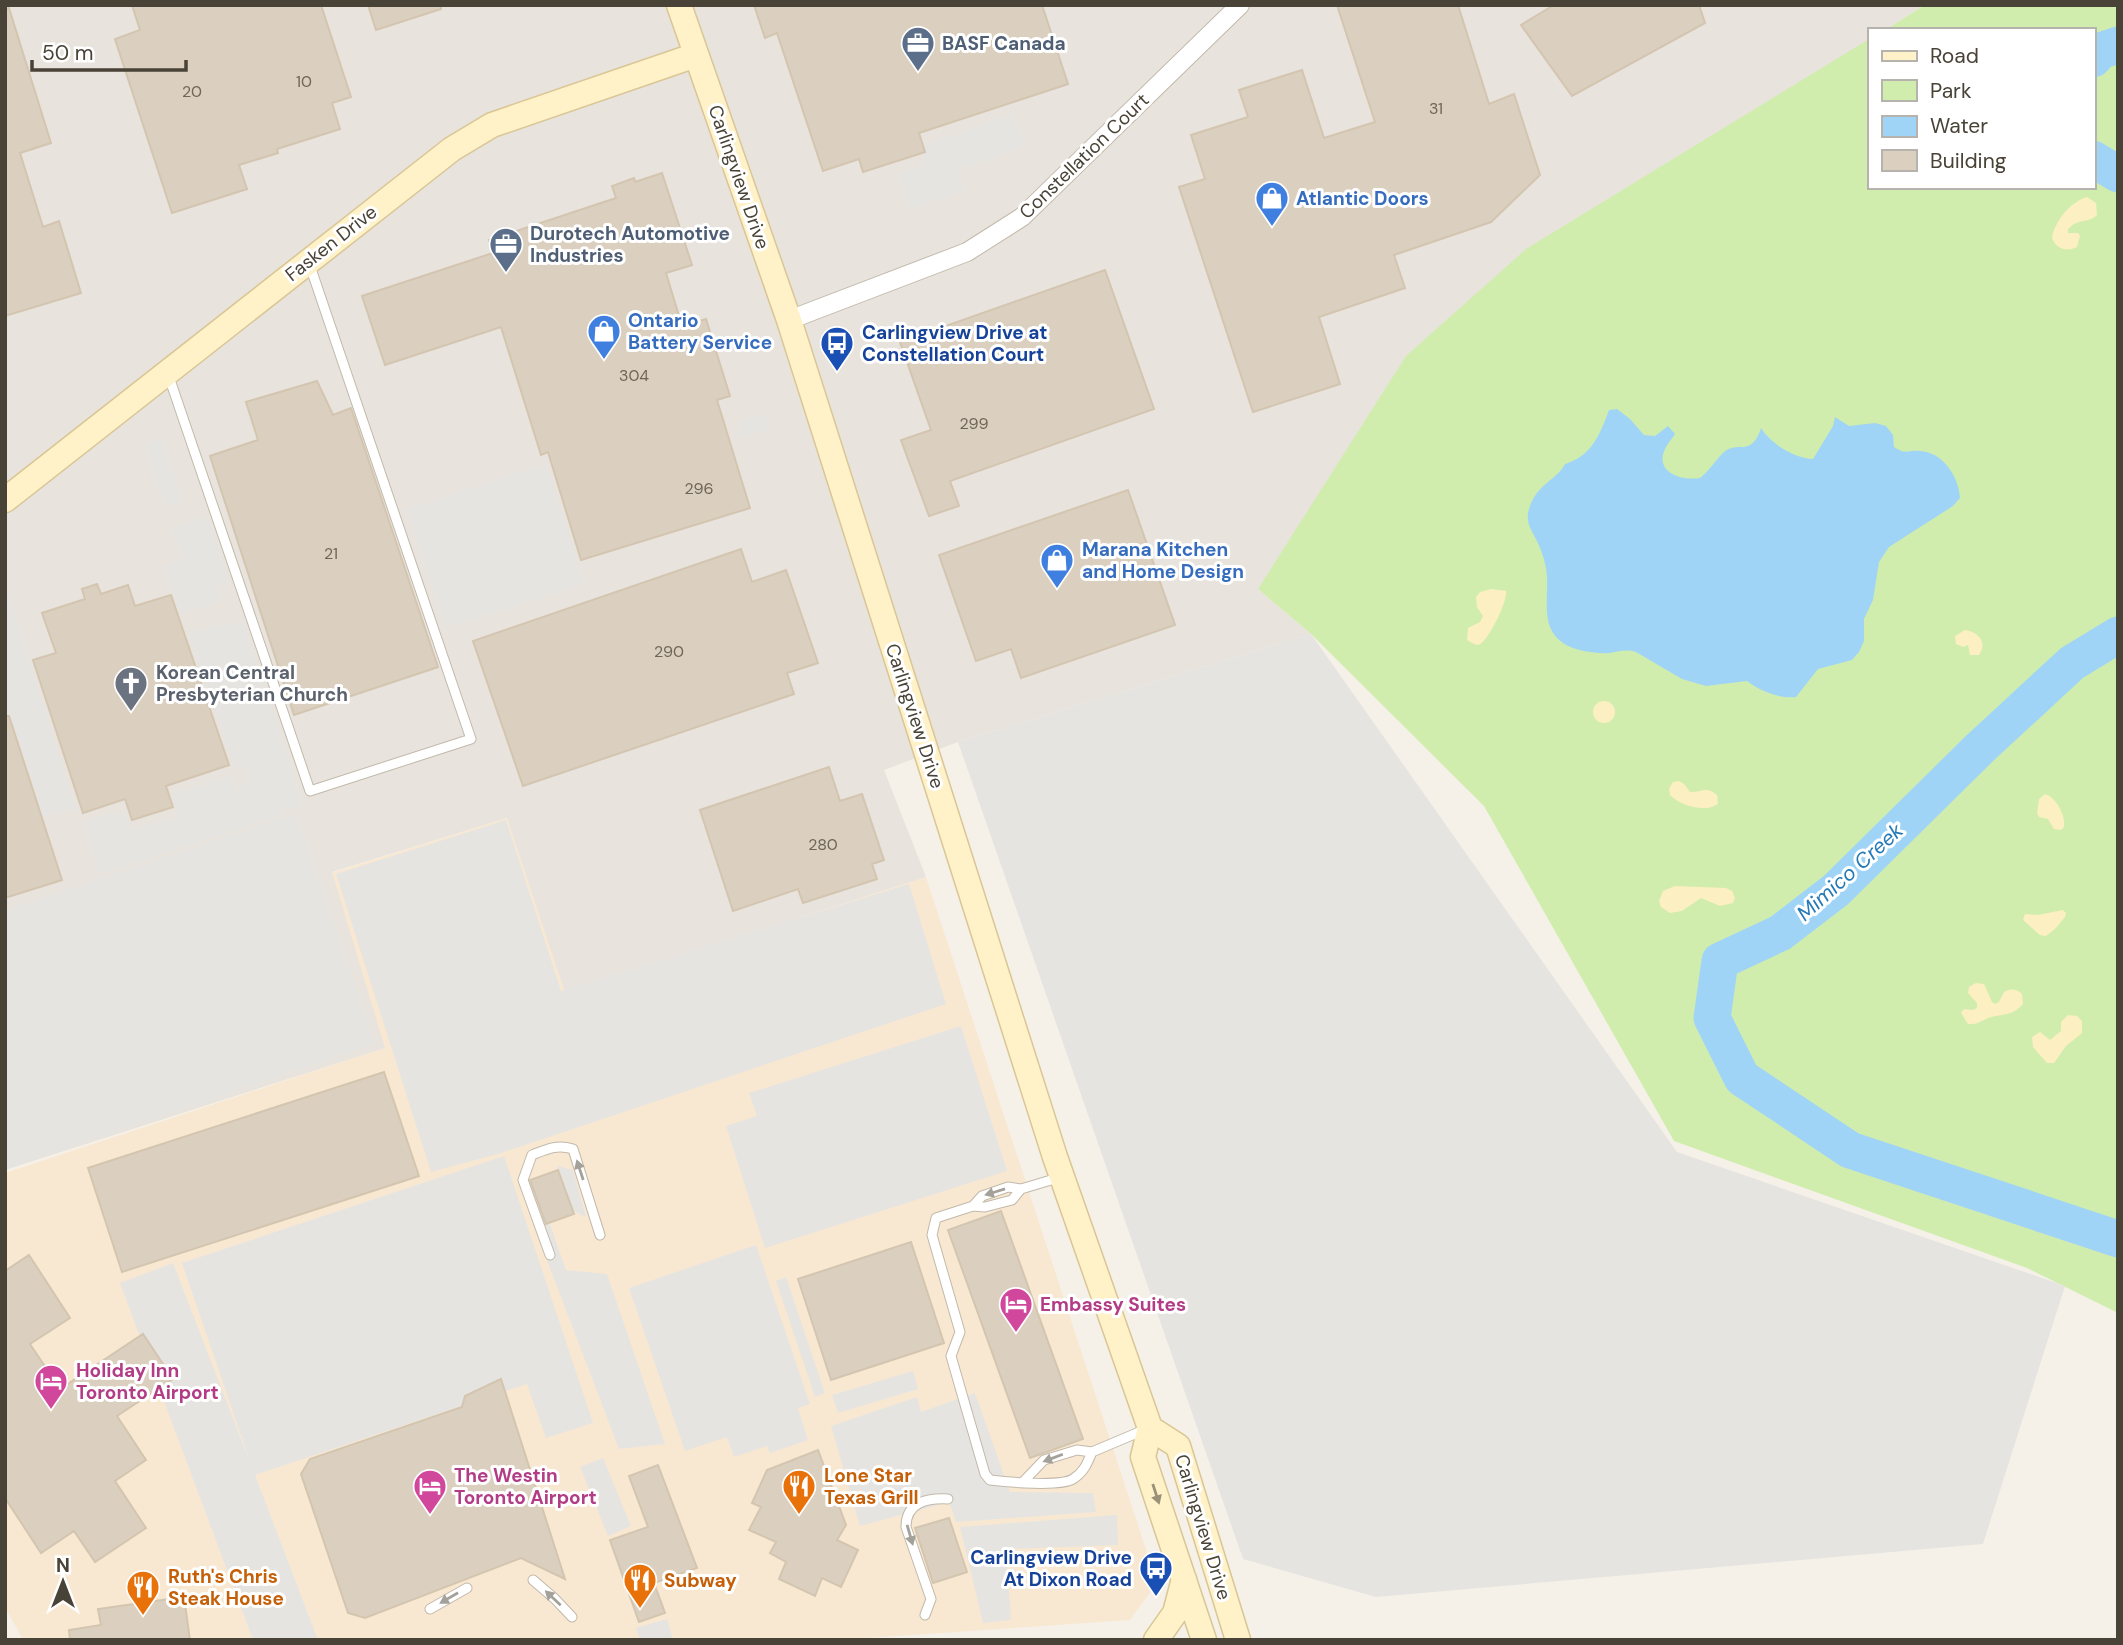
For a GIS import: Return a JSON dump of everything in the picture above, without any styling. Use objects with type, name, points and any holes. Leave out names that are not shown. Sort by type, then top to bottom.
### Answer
[{"type":"main road","name":"Carlingview Drive","points":[[679,5],[789,320],[1062,1177],[1150,1428],[1143,1457],[1204,1640]]},
{"type":"main road","name":"Fasken Drive","points":[[5,500],[452,149],[492,125],[696,55]]},
{"type":"main road","name":"Carlingview Drive","points":[[1150,1428],[1178,1446],[1238,1640]]},
{"type":"main road","points":[[1156,1640],[1175,1613],[1184,1578]]},
{"type":"street","name":"Constellation Court","points":[[789,320],[967,252],[1022,217],[1240,5]]},
{"type":"lane","points":[[167,372],[310,791],[471,739],[309,261]]},
{"type":"lane","points":[[550,1255],[523,1180],[532,1155],[548,1148],[561,1145],[573,1149],[600,1236]]},
{"type":"lane","points":[[1062,1177],[1021,1189],[1008,1188],[982,1196],[973,1206],[936,1218],[932,1235],[960,1332],[951,1356],[985,1474],[990,1480],[1022,1483],[1070,1481],[1085,1470],[1092,1452]]},
{"type":"lane","points":[[1022,1483],[1044,1460],[1077,1450],[1092,1452],[1150,1428]]},
{"type":"lane","points":[[925,1615],[930,1599],[906,1527],[906,1516],[913,1507],[924,1502],[948,1499]]},
{"type":"lane","points":[[533,1580],[572,1618]]},
{"type":"lane","points":[[430,1609],[467,1588]]},
{"type":"shaded area","points":[[5,5],[1925,5],[1888,28],[1868,28],[1868,40],[1259,590],[1311,634],[958,742],[884,770],[926,877],[565,993],[507,818],[332,872],[385,1048],[5,1170]]},
{"type":"shaded area","points":[[1013,114],[1025,146],[957,171],[964,191],[910,210],[898,174],[926,164],[921,147]]},
{"type":"shaded area","points":[[766,413],[770,430],[741,438],[737,422]]},
{"type":"shaded area","points":[[162,438],[182,501],[165,507],[145,444]]},
{"type":"shaded area","points":[[546,464],[584,584],[445,628],[407,509]]},
{"type":"shaded area","points":[[209,516],[230,581],[218,585],[223,600],[180,614],[164,567],[182,560],[172,528]]},
{"type":"shaded area","points":[[5,582],[76,809],[37,818],[5,713]]},
{"type":"shaded area","points":[[230,621],[232,626],[244,622],[303,805],[281,810],[282,815],[99,874],[83,822],[123,811],[131,831],[178,816],[172,794],[231,776],[238,793],[247,781],[250,769],[237,772],[188,635]]},
{"type":"shaded area","points":[[1311,634],[1677,1152],[2065,1286],[1983,1544],[1376,1597],[1243,1559],[958,742]]},
{"type":"shaded area","points":[[296,813],[375,1044],[5,1169],[5,911]]},
{"type":"shaded area","points":[[507,818],[566,993],[926,877],[1157,1583],[1130,1620],[839,1640],[23,1640],[5,1607],[5,1173],[384,1048],[331,873]]},
{"type":"shaded area","points":[[506,820],[561,991],[909,884],[946,1004],[498,1154],[431,1172],[336,874]]},
{"type":"shaded area","points":[[961,1026],[1007,1171],[765,1248],[726,1126],[757,1116],[749,1093]]},
{"type":"shaded area","points":[[504,1156],[593,1423],[546,1438],[527,1384],[255,1475],[318,1640],[253,1640],[120,1283],[173,1263],[250,1462],[182,1263]]},
{"type":"shaded area","points":[[557,1166],[573,1170],[586,1217],[571,1210]]},
{"type":"shaded area","points":[[547,1216],[566,1270],[607,1274],[665,1444],[619,1449],[532,1221]]},
{"type":"shaded area","points":[[756,1245],[810,1404],[798,1408],[808,1440],[770,1453],[767,1446],[734,1457],[727,1437],[685,1451],[629,1288]]},
{"type":"shaded area","points":[[786,1277],[825,1393],[815,1397],[776,1281]]},
{"type":"shaded area","points":[[913,1371],[918,1389],[838,1413],[832,1395]]},
{"type":"shaded area","points":[[975,1393],[1010,1492],[1093,1493],[1096,1512],[956,1522],[949,1502],[860,1526],[831,1426],[917,1397],[921,1412]]},
{"type":"shaded area","points":[[603,1458],[631,1526],[608,1536],[580,1467]]},
{"type":"shaded area","points":[[1117,1515],[1118,1545],[1006,1549],[1011,1620],[983,1623],[960,1527]]},
{"type":"shaded area","points":[[667,1619],[673,1640],[640,1640],[636,1628]]},
{"type":"green space","points":[[1925,5],[2118,5],[2118,1313],[2027,1268],[1674,1141],[1484,806],[1311,634],[1258,589],[1406,356],[1526,249],[1868,40],[1868,189],[2095,189],[2095,28],[1888,28]]},
{"type":"sand","points":[[2087,197],[2096,203],[2097,215],[2068,229],[2068,233],[2078,233],[2080,236],[2077,247],[2059,247],[2052,238],[2056,225],[2069,208]]},
{"type":"sand","points":[[1491,589],[1506,591],[1506,596],[1492,629],[1477,645],[1467,640],[1468,628],[1480,622],[1483,616],[1477,607],[1476,597],[1480,592]]},
{"type":"sand","points":[[1965,630],[1980,638],[1982,650],[1979,655],[1970,655],[1968,645],[1963,647],[1956,644],[1955,636]]},
{"type":"sand","points":[[1604,701],[1612,704],[1615,712],[1612,720],[1604,723],[1596,720],[1593,712],[1596,704]]},
{"type":"sand","points":[[1679,781],[1690,792],[1713,792],[1717,795],[1718,804],[1700,808],[1680,802],[1670,795],[1669,789],[1673,782]]},
{"type":"sand","points":[[2045,794],[2053,799],[2062,813],[2064,827],[2061,830],[2054,829],[2048,819],[2039,817],[2037,813],[2039,799]]},
{"type":"sand","points":[[1675,886],[1726,888],[1732,891],[1735,898],[1733,903],[1720,906],[1701,898],[1682,911],[1670,913],[1661,907],[1659,901],[1663,891]]},
{"type":"sand","points":[[2063,910],[2065,917],[2046,936],[2040,935],[2023,920],[2025,914],[2038,915]]},
{"type":"sand","points":[[1976,983],[1984,984],[1995,1004],[2004,992],[2016,990],[2022,994],[2023,1004],[2012,1012],[1968,1024],[1961,1013],[1964,1009],[1977,1008],[1977,1003],[1968,993],[1969,987]]},
{"type":"sand","points":[[2068,1015],[2077,1016],[2082,1021],[2082,1033],[2066,1046],[2054,1063],[2047,1063],[2033,1047],[2032,1037],[2040,1032],[2050,1040],[2061,1031],[2061,1022]]},
{"type":"water","points":[[1617,409],[1644,435],[1655,436],[1668,426],[1675,434],[1665,449],[1663,464],[1672,474],[1693,479],[1700,478],[1728,449],[1753,443],[1761,428],[1784,449],[1813,459],[1833,426],[1835,417],[1849,426],[1875,423],[1886,426],[1893,435],[1894,447],[1904,452],[1928,452],[1942,461],[1957,482],[1960,498],[1953,506],[1889,547],[1879,562],[1873,600],[1864,619],[1864,641],[1852,660],[1818,669],[1796,697],[1770,694],[1747,681],[1706,686],[1682,679],[1636,652],[1626,650],[1599,653],[1573,648],[1563,643],[1551,630],[1546,567],[1529,525],[1529,509],[1541,488],[1565,464],[1582,456],[1594,443],[1609,410]]},
{"type":"building","points":[[132,5],[321,5],[351,97],[332,103],[340,129],[277,149],[278,153],[239,165],[247,189],[172,213],[115,39],[140,30]]},
{"type":"building","points":[[368,5],[441,5],[441,9],[376,30]]},
{"type":"building","points":[[754,5],[1042,5],[1068,84],[919,133],[925,152],[863,172],[859,159],[823,171],[777,33],[765,38]]},
{"type":"building","points":[[1337,5],[1458,5],[1489,104],[1514,94],[1540,175],[1491,222],[1394,255],[1405,288],[1319,317],[1340,384],[1253,412],[1179,187],[1205,179],[1191,135],[1248,117],[1239,90],[1302,70],[1324,138],[1375,122]]},
{"type":"building","points":[[1554,5],[1699,5],[1705,23],[1572,96],[1521,25]]},
{"type":"building","points":[[9,8],[51,143],[20,153],[43,227],[59,221],[81,293],[5,316],[5,9]]},
{"type":"building","points":[[662,173],[692,265],[666,273],[682,326],[706,319],[730,396],[717,400],[750,508],[581,560],[548,452],[541,455],[501,327],[385,365],[362,296],[493,253],[489,240],[616,198],[612,186],[634,178],[635,182]]},
{"type":"building","points":[[1105,270],[1154,409],[950,481],[959,506],[929,516],[901,440],[931,430],[900,342]]},
{"type":"building","points":[[317,381],[333,415],[351,408],[438,667],[294,715],[210,456],[258,440],[246,402]]},
{"type":"building","points":[[1128,490],[1175,625],[1021,678],[1011,649],[976,661],[939,555]]},
{"type":"building","points":[[741,549],[752,582],[786,570],[818,663],[787,673],[794,694],[523,786],[473,641]]},
{"type":"building","name":"Korean Central Presbyterian Church","points":[[97,584],[101,594],[128,585],[135,606],[171,595],[229,765],[166,786],[173,807],[132,820],[125,799],[83,813],[33,660],[56,653],[42,613],[85,599],[82,589]]},
{"type":"building","points":[[5,716],[9,716],[62,880],[5,898]]},
{"type":"building","points":[[829,767],[840,801],[862,794],[884,860],[872,864],[877,879],[803,903],[798,889],[733,911],[700,810]]},
{"type":"building","points":[[384,1072],[419,1176],[122,1272],[88,1168]]},
{"type":"building","points":[[558,1170],[574,1214],[546,1224],[530,1180]]},
{"type":"building","name":"Embassy Suites","points":[[1001,1211],[1083,1439],[1030,1458],[948,1230]]},
{"type":"building","points":[[911,1242],[944,1343],[831,1380],[798,1279]]},
{"type":"building","name":"Holiday Inn Toronto Airport","points":[[29,1255],[70,1318],[30,1344],[60,1389],[143,1334],[173,1379],[117,1416],[146,1460],[115,1481],[146,1528],[95,1562],[74,1531],[41,1553],[5,1498],[5,1271]]},
{"type":"building","name":"The Westin Toronto Airport","points":[[501,1379],[565,1579],[521,1558],[365,1618],[348,1613],[301,1474],[310,1459],[462,1407],[465,1396]]},
{"type":"building","name":"Lone Star Texas Grill","points":[[818,1450],[846,1525],[837,1540],[858,1550],[841,1587],[822,1578],[815,1596],[779,1579],[786,1562],[770,1553],[776,1542],[749,1530],[761,1507],[752,1503],[767,1470]]},
{"type":"building","points":[[658,1465],[697,1568],[654,1583],[665,1613],[639,1622],[610,1540],[648,1527],[629,1476]]},
{"type":"building","points":[[949,1518],[967,1572],[933,1583],[915,1528]]},
{"type":"building","name":"Ruth's Chris Steak House","points":[[184,1597],[190,1640],[70,1640],[69,1630],[101,1625],[98,1609]]},
{"type":"waterway","name":"Mimico Creek","points":[[2095,57],[2100,51],[2118,45]]},
{"type":"waterway","name":"Mimico Creek","points":[[2095,160],[2118,174]]},
{"type":"waterway","name":"Mimico Creek","points":[[2118,635],[2072,663],[1980,748],[1836,890],[1780,933],[1720,961],[1712,1018],[1742,1078],[1850,1150],[2118,1239]]},
{"type":"place","name":"BASF Canada","points":[[918,73]]},
{"type":"place","name":"Atlantic Doors","points":[[1272,228]]},
{"type":"place","name":"Durotech Automotive Industries","points":[[506,274]]},
{"type":"place","name":"Ontario Battery Service","points":[[604,361]]},
{"type":"place","name":"Carlingview Drive at Constellation Court","points":[[837,373]]},
{"type":"place","name":"Marana Kitchen and Home Design","points":[[1057,590]]},
{"type":"place","name":"Korean Central Presbyterian Church","points":[[131,713]]},
{"type":"place","name":"Embassy Suites","points":[[1016,1334]]},
{"type":"place","name":"Holiday Inn Toronto Airport","points":[[51,1411]]},
{"type":"place","name":"The Westin Toronto Airport","points":[[430,1516]]},
{"type":"place","name":"Lone Star Texas Grill","points":[[799,1516]]},
{"type":"place","name":"Carlingview Drive At Dixon Road","points":[[1156,1598]]},
{"type":"place","name":"Subway","points":[[640,1610]]},
{"type":"place","name":"Ruth's Chris Steak House","points":[[143,1617]]}]
